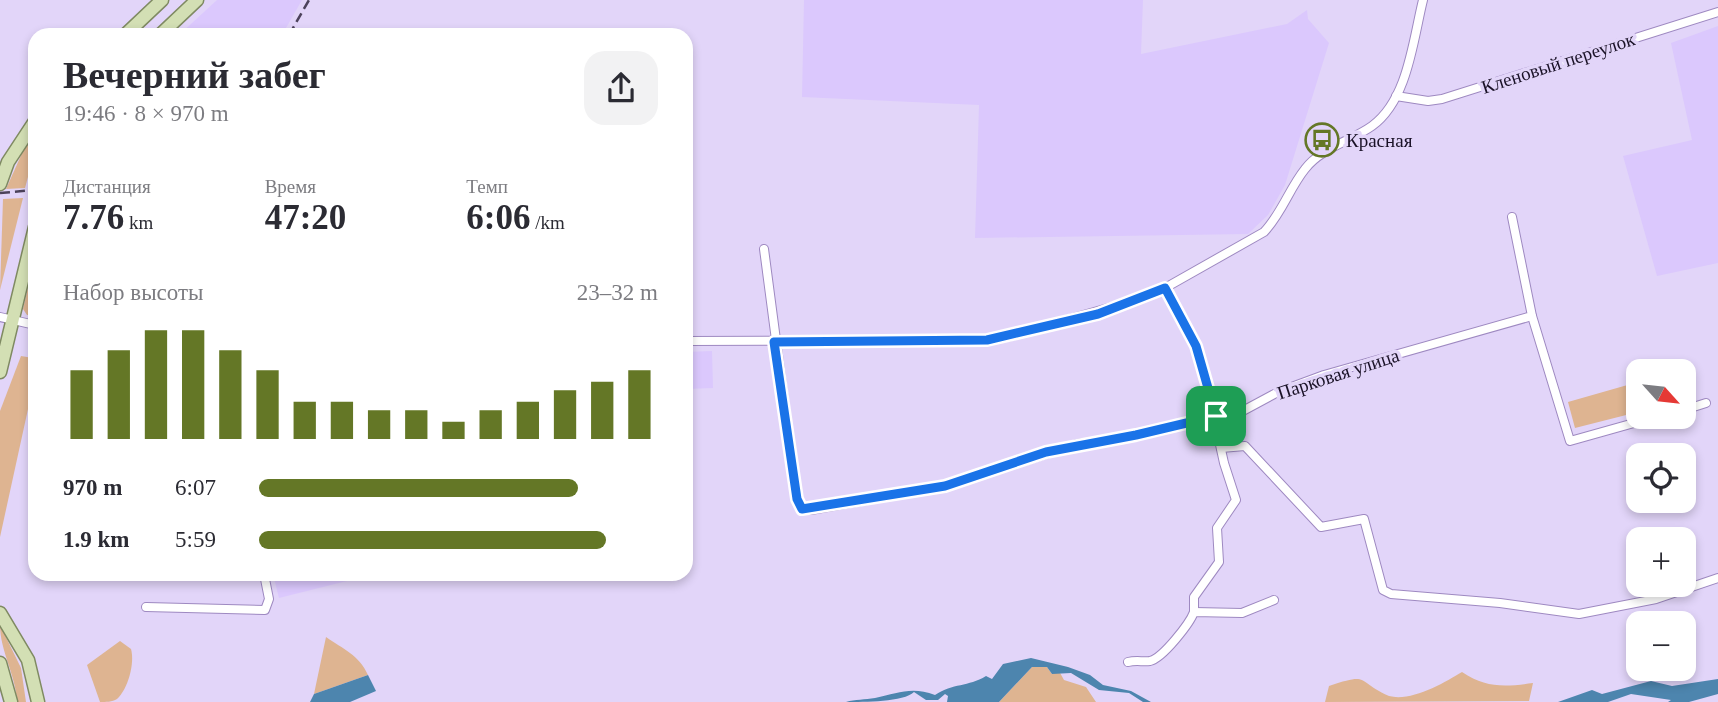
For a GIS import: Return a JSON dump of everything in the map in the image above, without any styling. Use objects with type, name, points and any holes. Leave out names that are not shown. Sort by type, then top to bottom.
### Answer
[{"type":"main road","points":[[132,28],[162,0]]},
{"type":"main road","points":[[167,28],[197,0]]},
{"type":"main road","points":[[0,184],[8,162],[28,132]]},
{"type":"main road","points":[[0,372],[6,319],[28,249]]},
{"type":"main road","points":[[0,613],[27,660],[38,702]]},
{"type":"main road","points":[[0,663],[11,702]]},
{"type":"street","points":[[693,341],[987,340],[1098,314],[1165,288],[1264,232],[1276,220],[1305,168],[1322,155],[1373,126],[1396,96],[1423,0]]},
{"type":"street","name":"Кленовый переулок","points":[[1396,96],[1428,101],[1442,99],[1718,12]]},
{"type":"street","points":[[1512,218],[1532,316],[1570,441],[1626,425]]},
{"type":"street","points":[[764,249],[774,342]]},
{"type":"street","points":[[1128,662],[1156,658],[1190,623],[1194,612],[1194,597],[1219,562],[1217,528],[1237,500],[1196,346],[1165,288]]},
{"type":"street","name":"Парковая улица","points":[[774,342],[797,499],[802,509],[945,486],[1046,452],[1239,413],[1278,392],[1324,375],[1532,316]]},
{"type":"street","points":[[6,319],[28,324]]},
{"type":"street","points":[[1696,407],[1706,404]]},
{"type":"street","points":[[1221,448],[1245,446],[1321,527],[1364,519],[1383,590],[1391,594],[1500,603],[1578,614],[1656,598],[1718,578]]},
{"type":"street","points":[[146,607],[239,612],[267,608],[269,599],[265,581]]},
{"type":"street","points":[[1194,612],[1242,613],[1274,600]]},
{"type":"shaded area","points":[[217,0],[302,0],[286,28],[187,28]]},
{"type":"shaded area","points":[[804,0],[1143,0],[1141,54],[1287,24],[1307,10],[1308,19],[1329,43],[1285,185],[1268,215],[1248,234],[975,238],[979,105],[802,97]]},
{"type":"shaded area","points":[[1718,26],[1718,263],[1657,276],[1623,156],[1692,140],[1671,43]]},
{"type":"shaded area","points":[[28,144],[28,177],[25,188],[6,189]]},
{"type":"shaded area","points":[[23,198],[0,290],[3,199]]},
{"type":"shaded area","points":[[28,288],[28,315],[23,309]]},
{"type":"shaded area","points":[[712,351],[713,388],[693,389],[693,352]]},
{"type":"shaded area","points":[[21,356],[28,357],[28,409],[0,537],[0,411]]},
{"type":"shaded area","points":[[1626,385],[1626,415],[1575,428],[1568,402]]},
{"type":"shaded area","points":[[275,581],[347,581],[279,598]]},
{"type":"shaded area","points":[[0,625],[21,668],[26,702],[17,702]]},
{"type":"shaded area","points":[[326,637],[355,657],[368,675],[314,694]]},
{"type":"shaded area","points":[[120,641],[131,649],[130,676],[117,699],[100,702],[87,665]]},
{"type":"shaded area","points":[[1032,667],[1047,667],[1052,674],[1059,671],[1064,680],[1086,687],[1096,702],[999,702]]},
{"type":"shaded area","points":[[1462,672],[1487,684],[1533,683],[1529,701],[1325,702],[1329,686],[1351,680],[1362,680],[1378,691],[1398,697],[1417,694]]},
{"type":"water","points":[[1031,658],[1090,675],[1103,685],[1131,691],[1151,702],[1143,702],[1129,693],[1099,690],[1071,673],[1052,674],[1047,667],[1032,667],[999,702],[947,702],[948,696],[945,694],[938,700],[926,700],[914,692],[893,700],[846,702],[898,692],[912,691],[927,692],[935,695],[986,676],[992,679],[1003,664]]},
{"type":"water","points":[[368,675],[376,691],[350,702],[310,702],[314,694]]},
{"type":"water","points":[[1718,679],[1718,694],[1689,702],[1668,702],[1671,700],[1631,694],[1608,702],[1558,702],[1592,690],[1602,694],[1651,681],[1672,686]]},
{"type":"railway","points":[[293,28],[309,0]]},
{"type":"railway","points":[[0,193],[28,191]]},
{"type":"place","name":"Красная","points":[[1322,140]]},
{"type":"route","points":[[1165,288],[1196,346],[1216,416],[1172,428],[1046,452],[945,486],[811,510],[802,509],[797,499],[774,342],[987,340],[1098,314],[1165,288]]}]
